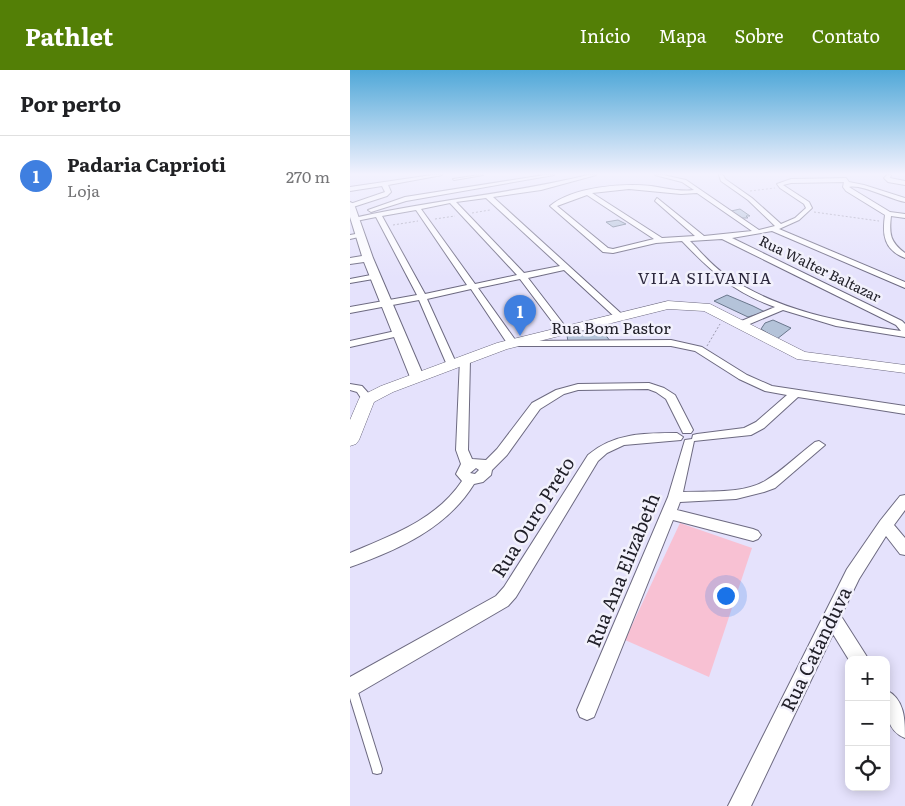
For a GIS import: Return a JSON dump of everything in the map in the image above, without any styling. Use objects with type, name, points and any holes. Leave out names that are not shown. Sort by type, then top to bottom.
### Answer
[{"type":"main road","points":[[350,440],[367,399],[417,378],[513,344],[563,330],[678,304],[706,308],[725,315],[795,354],[905,369]]},
{"type":"street","points":[[352,212],[365,209]]},
{"type":"street","points":[[352,212],[378,214],[404,209]]},
{"type":"street","points":[[419,209],[513,344]]},
{"type":"street","points":[[459,209],[523,277],[563,330]]},
{"type":"street","points":[[503,209],[620,317]]},
{"type":"street","points":[[556,209],[606,250],[621,249],[662,240],[757,232],[796,221],[807,211]]},
{"type":"street","points":[[613,209],[662,240]]},
{"type":"street","points":[[668,209],[702,238]]},
{"type":"street","points":[[725,209],[757,232]]},
{"type":"street","points":[[757,209],[776,228],[905,286]]},
{"type":"street","points":[[875,209],[887,218],[905,216]]},
{"type":"street","points":[[352,212],[357,232],[417,378]]},
{"type":"street","points":[[350,560],[431,522],[457,500],[469,472],[462,450],[458,362],[378,214]]},
{"type":"street","points":[[887,218],[884,232],[887,242],[905,256]]},
{"type":"street","points":[[350,237],[357,232]]},
{"type":"street","name":"Rua Walter Baltazar","points":[[722,236],[899,323],[905,329]]},
{"type":"street","points":[[684,239],[730,282],[784,307],[836,324],[905,334]]},
{"type":"street","points":[[350,261],[368,258]]},
{"type":"street","points":[[350,310],[567,267]]},
{"type":"street","points":[[350,281],[376,276]]},
{"type":"street","points":[[742,324],[784,307]]},
{"type":"street","points":[[350,344],[400,333]]},
{"type":"street","name":"Rua Bom Pastor","points":[[513,344],[671,343],[688,345],[758,385],[795,394],[905,410]]},
{"type":"street","points":[[469,472],[482,477],[487,467],[506,448],[536,406],[560,392],[578,387],[648,386],[660,390],[671,398],[688,437]]},
{"type":"street","points":[[350,387],[359,388],[365,392],[367,399]]},
{"type":"street","name":"Rua Ouro Preto","points":[[351,687],[502,601],[510,592],[599,452],[624,439],[688,437],[746,432],[760,425],[795,394]]},
{"type":"street","name":"Rua Ana Elizabeth","points":[[587,710],[675,497],[688,437]]},
{"type":"street","points":[[675,497],[744,492],[762,488],[770,484],[819,445]]},
{"type":"street","name":"Rua Catanduva","points":[[739,806],[853,574],[885,525],[905,500]]},
{"type":"street","points":[[668,513],[753,535]]},
{"type":"street","points":[[885,525],[905,549]]},
{"type":"street","points":[[832,617],[857,656]]},
{"type":"street","points":[[887,701],[905,728]]},
{"type":"lane","points":[[351,687],[377,769]]},
{"type":"path","points":[[807,211],[887,218]]},
{"type":"path","points":[[386,226],[426,220]]},
{"type":"path","points":[[703,353],[725,315]]},
{"type":"shaded area","points":[[680,523],[752,548],[709,677],[625,640]]},
{"type":"building","points":[[740,209],[750,216],[742,218],[731,211]]},
{"type":"building","points":[[618,220],[626,224],[613,227],[606,222]]},
{"type":"building","points":[[727,295],[765,312],[748,317],[714,301]]},
{"type":"building","points":[[773,320],[791,328],[777,339],[761,329],[765,323]]},
{"type":"building","points":[[600,328],[611,342],[568,342],[567,335]]},
{"type":"place","name":"Padaria Caprioti","points":[[520,336]]},
{"type":"district","name":"VILA SILVANIA","points":[[705,278]]}]
